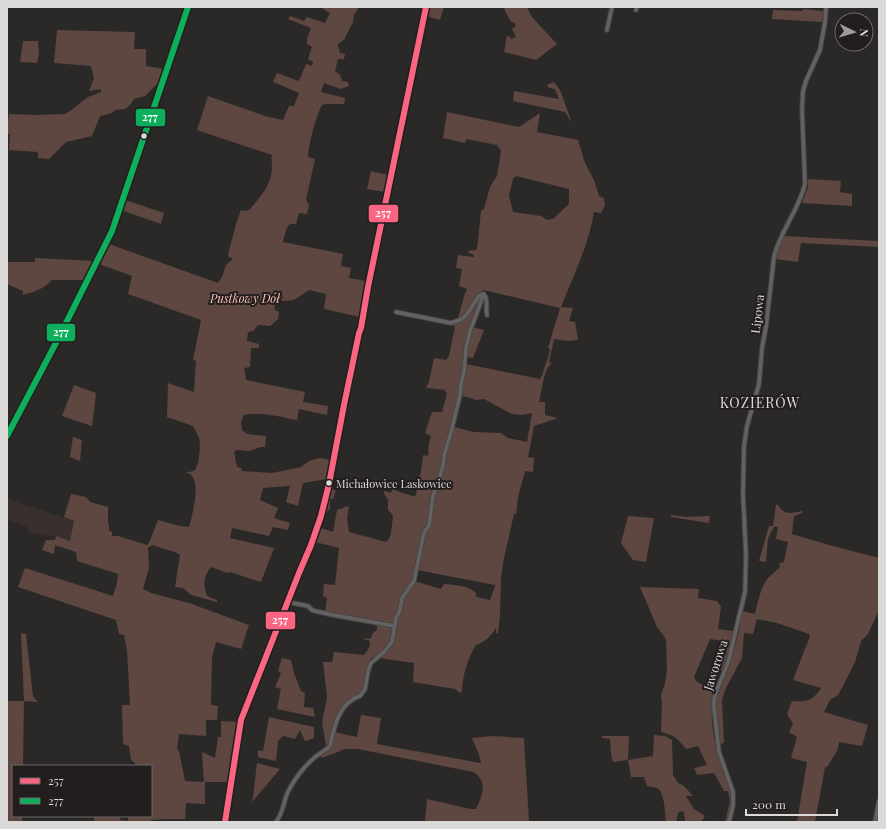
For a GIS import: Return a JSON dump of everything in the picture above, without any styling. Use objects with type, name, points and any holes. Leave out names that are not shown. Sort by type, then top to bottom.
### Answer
[{"type":"street","points":[[7,436],[112,231],[188,7]]},
{"type":"street","points":[[225,822],[242,720],[299,573],[307,557],[323,510],[426,7]]},
{"type":"street","points":[[607,30],[612,7]]},
{"type":"street","name":"Lipowa","points":[[736,630],[746,586],[743,494],[744,446],[747,426],[759,384],[762,348],[776,247],[803,194],[805,184],[802,109],[803,91],[820,50],[826,7]]},
{"type":"street","points":[[396,312],[451,323],[462,319],[479,296],[483,294]]},
{"type":"street","points":[[483,294],[487,299],[487,316]]},
{"type":"street","points":[[276,822],[280,817],[284,801],[291,785],[314,757],[330,746],[340,712],[353,698],[360,696],[363,692],[371,663],[384,652],[392,642],[402,598],[414,581],[424,532],[429,526],[433,496],[440,476],[460,395],[466,348],[470,331],[483,294]]},
{"type":"street","points":[[288,602],[308,606],[312,610],[395,626]]},
{"type":"street","name":"Jaworowa","points":[[729,822],[733,806],[733,792],[719,752],[714,700],[728,663],[736,630]]},
{"type":"street","points":[[875,822],[879,801]]},
{"type":"shaded area","points":[[7,499],[74,521],[70,541],[56,536],[38,535],[28,532],[29,528],[7,519]]},
{"type":"green space","name":"Pustkowy Dół","points":[[324,7],[358,7],[345,39],[338,44],[340,53],[345,54],[344,59],[338,59],[335,71],[340,75],[342,81],[348,82],[349,86],[341,89],[324,83],[321,92],[345,98],[344,104],[322,105],[319,111],[313,129],[308,154],[308,157],[315,159],[306,200],[309,205],[307,214],[299,213],[296,224],[290,224],[288,226],[283,242],[343,254],[341,266],[351,268],[349,278],[366,281],[360,317],[324,309],[326,294],[309,290],[294,300],[274,300],[275,310],[279,312],[278,319],[270,326],[258,325],[253,331],[248,332],[247,341],[259,344],[259,348],[251,348],[250,367],[244,368],[246,380],[305,392],[303,402],[328,406],[327,415],[299,409],[297,420],[264,414],[244,415],[241,422],[242,430],[247,434],[266,436],[265,447],[249,451],[237,450],[234,452],[237,467],[241,468],[242,471],[272,473],[301,467],[309,461],[319,458],[331,460],[327,479],[303,483],[298,506],[286,502],[290,486],[263,488],[260,500],[278,508],[274,518],[290,523],[288,530],[273,527],[269,536],[232,528],[230,538],[274,548],[261,582],[211,567],[206,574],[204,581],[205,588],[207,596],[217,600],[217,602],[191,595],[183,588],[175,587],[180,555],[152,545],[148,548],[149,568],[143,589],[151,593],[189,603],[249,625],[241,649],[216,642],[212,658],[211,705],[218,706],[217,720],[206,720],[206,736],[179,734],[177,749],[179,751],[185,781],[204,782],[202,752],[215,758],[218,737],[221,737],[221,721],[238,722],[237,737],[227,782],[205,782],[205,804],[186,803],[185,819],[151,820],[151,822],[94,822],[94,817],[120,817],[120,820],[128,821],[128,817],[152,817],[152,765],[136,765],[131,760],[129,746],[123,744],[122,705],[130,705],[127,651],[124,635],[119,634],[116,620],[18,587],[25,568],[113,596],[118,574],[77,561],[76,552],[55,545],[54,554],[42,550],[46,540],[55,540],[56,536],[70,541],[74,521],[64,517],[71,494],[86,497],[90,502],[108,507],[108,524],[109,531],[112,532],[112,536],[118,536],[147,545],[158,520],[189,527],[196,493],[194,479],[191,475],[185,472],[195,470],[198,464],[200,445],[199,438],[193,426],[167,417],[168,383],[194,392],[196,361],[193,360],[201,320],[128,294],[132,276],[99,264],[109,244],[218,283],[222,277],[226,265],[232,260],[232,258],[228,255],[241,210],[249,210],[261,196],[270,180],[272,155],[197,130],[208,96],[265,116],[283,120],[289,106],[294,106],[299,93],[273,82],[277,73],[299,81],[306,64],[312,66],[313,62],[308,59],[312,47],[307,44],[307,39],[311,28],[288,19],[290,16],[304,21],[307,17],[325,23],[330,13],[323,9]]},
{"type":"green space","points":[[428,7],[444,7],[440,20],[426,16]]},
{"type":"green space","points":[[507,7],[527,7],[531,16],[557,44],[536,60],[504,52],[507,36],[511,39],[516,37],[512,29],[516,26],[515,23],[511,22],[504,9]]},
{"type":"green space","points":[[803,9],[824,11],[822,22],[772,19],[773,10],[802,11]]},
{"type":"green space","points":[[57,30],[135,32],[134,49],[146,49],[146,66],[164,69],[159,84],[145,96],[134,99],[125,109],[115,110],[112,113],[100,116],[92,136],[66,142],[49,159],[38,158],[38,152],[9,150],[10,134],[7,134],[9,114],[65,114],[88,97],[101,92],[101,89],[89,91],[94,78],[91,66],[54,63]]},
{"type":"green space","points":[[23,41],[38,41],[39,53],[37,63],[20,62]]},
{"type":"green space","points":[[554,82],[560,90],[572,123],[565,112],[513,101],[514,91],[559,99],[555,89],[549,88],[547,85]]},
{"type":"green space","points":[[447,112],[519,127],[540,113],[537,132],[578,140],[585,163],[594,180],[599,196],[604,198],[605,205],[601,213],[594,212],[585,248],[561,307],[573,308],[569,321],[575,322],[578,340],[568,341],[554,339],[549,362],[552,363],[549,366],[545,376],[539,402],[545,402],[545,415],[558,418],[534,426],[528,457],[534,458],[533,472],[525,471],[518,497],[516,514],[514,514],[503,563],[498,633],[496,633],[496,628],[488,638],[476,645],[466,667],[462,691],[460,693],[455,689],[413,682],[414,663],[372,657],[361,695],[351,698],[342,706],[334,725],[329,744],[326,745],[322,723],[327,697],[323,662],[332,662],[334,652],[364,655],[369,648],[370,641],[364,638],[370,639],[373,633],[377,630],[377,626],[372,624],[372,622],[325,612],[327,598],[323,596],[324,584],[335,585],[339,548],[315,542],[306,562],[330,483],[333,484],[332,490],[336,490],[333,499],[330,499],[330,509],[326,513],[321,528],[333,532],[337,510],[344,508],[345,506],[349,507],[347,519],[349,532],[386,542],[391,533],[393,516],[388,510],[388,500],[384,491],[391,493],[394,488],[397,491],[412,496],[415,496],[416,494],[423,455],[428,456],[431,436],[425,433],[432,412],[442,412],[447,393],[444,391],[446,390],[426,388],[429,382],[434,358],[446,360],[449,356],[455,327],[454,325],[433,321],[448,321],[458,318],[467,289],[459,286],[462,269],[456,268],[458,255],[474,257],[474,255],[468,251],[477,249],[481,211],[484,209],[490,187],[497,176],[501,151],[497,145],[466,139],[465,143],[443,138]],"holes":[[[516,176],[569,189],[569,204],[553,219],[547,220],[541,216],[513,212],[509,195],[513,179]],[[483,290],[560,308],[548,348],[550,349],[549,355],[540,379],[466,364],[467,357],[473,358],[484,330],[472,327]],[[460,395],[476,400],[484,399],[512,414],[522,415],[532,413],[527,442],[508,438],[501,433],[474,432],[454,427]],[[417,570],[495,586],[490,600],[476,597],[476,593],[469,588],[444,584],[441,589],[414,581]]]},
{"type":"green space","points":[[371,171],[388,175],[385,192],[367,189]]},
{"type":"green space","points":[[808,179],[841,181],[840,192],[852,194],[852,206],[802,203],[808,187]]},
{"type":"green space","points":[[125,200],[164,213],[161,224],[121,210]]},
{"type":"green space","points":[[783,236],[879,241],[879,247],[801,243],[798,262],[775,259]]},
{"type":"green space","points":[[35,258],[96,261],[86,280],[52,280],[42,288],[23,295],[23,291],[9,285],[7,282],[7,263],[35,262]]},
{"type":"green space","points":[[74,385],[96,393],[92,426],[62,416]]},
{"type":"green space","points":[[73,437],[82,440],[80,461],[70,457]]},
{"type":"green space","points":[[776,505],[788,513],[802,511],[802,513],[794,516],[792,534],[879,558],[879,610],[868,634],[861,641],[855,662],[838,695],[830,700],[824,712],[868,725],[862,746],[839,742],[837,751],[827,767],[825,767],[815,822],[797,822],[807,762],[791,758],[797,737],[789,732],[793,724],[787,714],[792,701],[809,700],[815,696],[821,688],[793,680],[810,636],[809,634],[777,623],[757,619],[753,634],[744,633],[742,658],[725,690],[722,700],[724,742],[719,746],[715,715],[716,699],[729,665],[739,632],[742,611],[755,614],[765,582],[780,567],[779,563],[784,562],[788,542],[776,539],[778,527],[774,527],[768,538],[766,562],[759,561],[769,526],[773,526]]},
{"type":"green space","points":[[671,515],[686,517],[710,516],[709,523],[671,517]]},
{"type":"green space","points":[[628,516],[654,518],[646,562],[633,560],[621,543]]},
{"type":"green space","points":[[640,587],[699,589],[698,598],[717,601],[721,607],[718,629],[733,631],[726,662],[722,672],[720,670],[729,642],[710,639],[694,677],[697,682],[714,690],[712,718],[714,736],[732,798],[727,822],[725,822],[730,801],[728,791],[724,791],[714,773],[697,775],[694,768],[707,765],[698,746],[686,749],[675,738],[669,734],[661,732],[661,695],[665,684],[667,668],[666,641],[657,627]]},
{"type":"green space","points":[[21,633],[26,634],[33,696],[38,702],[24,701]]},
{"type":"green space","points":[[282,658],[291,660],[301,691],[305,693],[304,707],[313,708],[315,717],[277,709],[281,689],[275,687],[281,673],[278,671]]},
{"type":"green space","points":[[8,701],[24,701],[23,765],[12,765],[12,817],[22,817],[22,822],[7,822]]},
{"type":"green space","points":[[361,715],[381,718],[377,744],[480,763],[478,752],[472,738],[493,736],[524,738],[529,822],[425,822],[427,799],[476,809],[482,794],[483,784],[478,776],[473,772],[358,749],[345,749],[321,758],[320,754],[328,749],[334,732],[357,737]]},
{"type":"green space","points":[[269,717],[314,727],[314,738],[305,741],[300,730],[295,739],[283,736],[278,741],[276,761],[258,757],[258,750],[263,751]]},
{"type":"green space","points":[[654,735],[665,736],[672,740],[673,775],[678,783],[683,785],[693,796],[686,796],[694,809],[705,816],[701,822],[685,822],[684,812],[681,811],[678,813],[676,822],[666,822],[664,804],[660,790],[647,786],[644,777],[631,777],[628,760],[653,756]]},
{"type":"green space","points":[[602,736],[629,736],[628,760],[613,762],[610,739],[602,738]]},
{"type":"green space","points":[[257,763],[280,769],[252,802],[253,797]]},
{"type":"transit line","name":"277","points":[[7,436],[112,231],[188,7]]},
{"type":"transit line","name":"257","points":[[225,822],[241,720],[311,545],[321,516],[329,484],[426,7]]},
{"type":"place","name":"Michałowice Laskowiec","points":[[329,483]]},
{"type":"district","name":"KOZIERÓW","points":[[760,402]]}]
